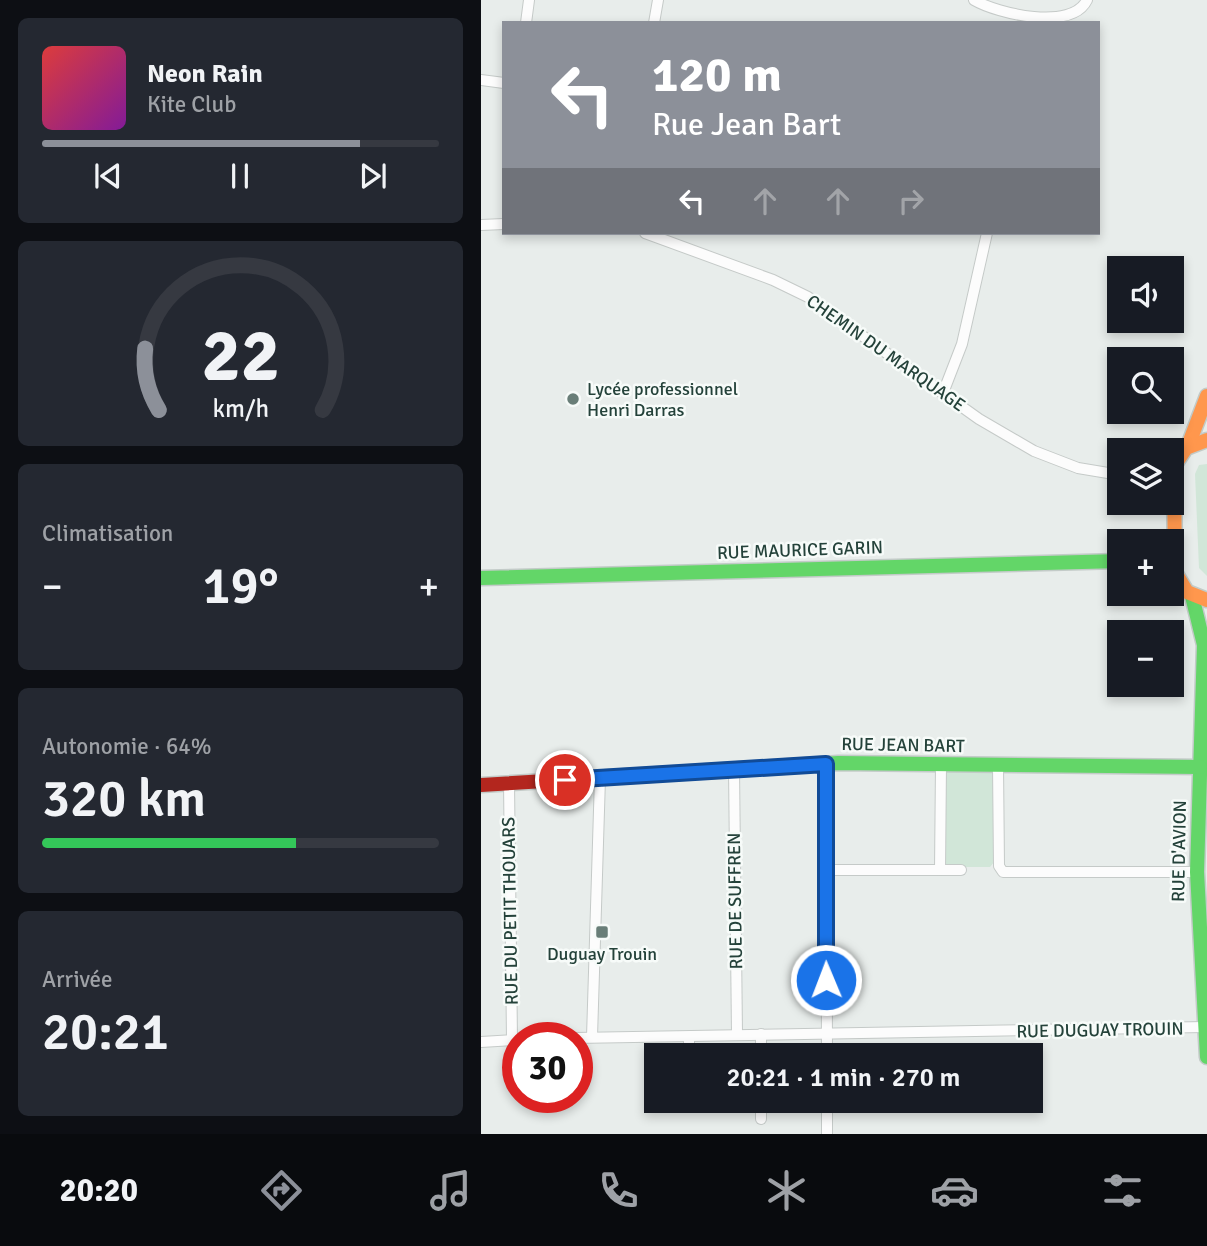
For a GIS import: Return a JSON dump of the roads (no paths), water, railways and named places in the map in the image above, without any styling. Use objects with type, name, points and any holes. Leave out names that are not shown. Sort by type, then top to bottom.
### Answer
[{"type":"street","points":[[526,21],[529,0]]},
{"type":"street","points":[[654,21],[658,0]]},
{"type":"street","points":[[974,0],[1018,19],[1064,17],[1079,10],[1087,0]]},
{"type":"street","points":[[481,79],[502,83]]},
{"type":"street","points":[[481,225],[502,224]]},
{"type":"street","name":"CHEMIN DU MARQUAGE","points":[[652,235],[773,280],[808,297],[979,419],[1034,450],[1078,468],[1107,473]]},
{"type":"street","points":[[943,393],[962,344],[987,235]]},
{"type":"street","points":[[1184,450],[1188,446],[1207,396]]},
{"type":"street","points":[[1188,446],[1207,440]]},
{"type":"street","points":[[1174,515],[1175,529]]},
{"type":"street","name":"RUE MAURICE GARIN","points":[[481,578],[1107,561]]},
{"type":"street","points":[[1184,587],[1192,596],[1207,600]]},
{"type":"street","name":"RUE D'AVION","points":[[1192,596],[1206,642],[1197,872],[1207,1057]]},
{"type":"street","points":[[826,764],[827,1043]]},
{"type":"street","name":"RUE JEAN BART","points":[[481,785],[826,764],[1200,767]]},
{"type":"street","points":[[941,765],[941,870]]},
{"type":"street","points":[[998,765],[999,866],[1003,872],[1197,872]]},
{"type":"street","name":"RUE DE SUFFREN","points":[[734,769],[737,1034]]},
{"type":"street","points":[[592,1022],[600,778]]},
{"type":"street","name":"RUE DU PETIT THOUARS","points":[[509,783],[515,1022]]},
{"type":"street","points":[[825,870],[961,870]]},
{"type":"street","name":"RUE DUGUAY TROUIN","points":[[593,1037],[1205,1027]]},
{"type":"street","points":[[761,1034],[761,1043]]},
{"type":"street","points":[[689,1037],[689,1043]]},
{"type":"street","points":[[481,1042],[502,1041]]},
{"type":"street","points":[[761,1113],[761,1119]]},
{"type":"street","points":[[827,1113],[827,1134]]},
{"type":"place","name":"Lycée professionnel Henri Darras","points":[[573,399]]},
{"type":"place","name":"Duguay Trouin","points":[[602,932]]}]
